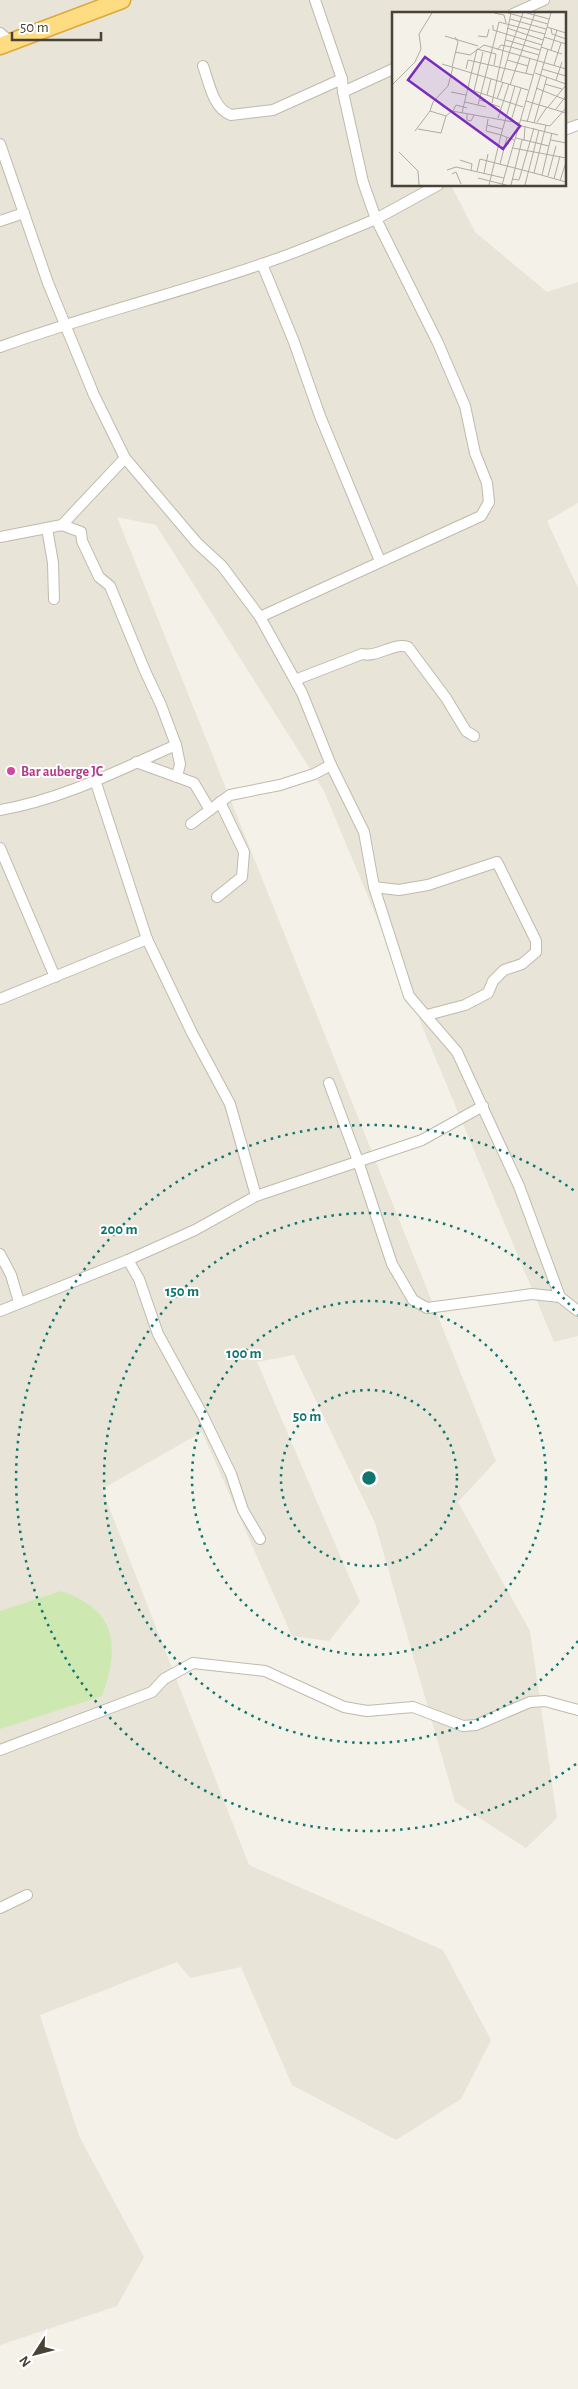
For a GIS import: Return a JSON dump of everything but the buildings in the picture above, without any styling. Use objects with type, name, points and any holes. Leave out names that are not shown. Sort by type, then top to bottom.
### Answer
[{"type":"highway","points":[[4,40],[122,0]]},
{"type":"street","points":[[260,617],[481,516],[489,502],[487,483],[475,453],[465,406],[438,343],[400,271],[376,219],[363,182],[343,92],[342,78],[315,0]]},
{"type":"street","points":[[517,12],[544,0]]},
{"type":"street","points":[[203,66],[215,101],[225,113],[231,115],[273,110],[342,78]]},
{"type":"street","points":[[343,92],[392,69]]},
{"type":"street","points":[[566,129],[578,125]]},
{"type":"street","points":[[0,144],[65,324],[94,395],[124,458],[196,543],[222,566],[260,617],[295,680],[331,765],[364,832],[374,887],[409,996],[457,1052],[519,1186],[560,1297]]},
{"type":"street","points":[[0,347],[65,324],[262,264],[320,243],[376,219],[436,186]]},
{"type":"street","points":[[0,221],[24,213]]},
{"type":"street","points":[[262,264],[380,561]]},
{"type":"street","points":[[62,525],[124,458]]},
{"type":"street","points":[[0,537],[62,525],[81,532],[82,541],[100,577],[110,586],[145,672],[162,705],[176,745],[180,764],[177,777]]},
{"type":"street","points":[[47,528],[53,563],[54,599]]},
{"type":"street","points":[[295,680],[362,654],[370,656],[402,645],[408,647],[446,698],[466,731],[474,736]]},
{"type":"street","points":[[0,810],[25,806],[95,780],[176,745]]},
{"type":"street","points":[[136,762],[194,783],[210,810]]},
{"type":"street","points":[[191,824],[230,795],[280,785],[314,774],[331,765]]},
{"type":"street","points":[[95,780],[147,939],[192,1033],[230,1104],[256,1196]]},
{"type":"street","points":[[217,897],[242,877],[244,852],[220,802]]},
{"type":"street","points":[[0,848],[55,977]]},
{"type":"street","points":[[374,887],[399,890],[428,885],[497,862],[536,941],[536,952],[522,964],[504,970],[493,981],[488,993],[465,1005],[427,1015]]},
{"type":"street","points":[[0,999],[147,939]]},
{"type":"street","points":[[329,1083],[358,1161],[392,1264],[413,1300],[427,1308],[532,1294],[560,1297],[578,1311]]},
{"type":"street","points":[[0,1311],[128,1260],[195,1230],[256,1196],[422,1140],[483,1106]]},
{"type":"street","points":[[0,1254],[10,1275],[19,1302]]},
{"type":"street","points":[[128,1260],[138,1279],[158,1334],[202,1414],[231,1474],[243,1510],[260,1539]]},
{"type":"street","points":[[0,1750],[152,1692],[164,1679],[192,1663],[265,1671],[344,1707],[367,1711],[413,1707],[464,1726],[476,1725],[530,1702],[545,1701],[578,1710]]},
{"type":"street","points":[[0,1908],[27,1895]]},
{"type":"shaded area","points":[[0,0],[578,0],[578,131],[566,127],[566,12],[392,12],[392,186],[452,186],[475,232],[547,292],[578,282],[578,503],[547,521],[578,588],[578,1336],[554,1342],[324,791],[156,525],[117,517],[496,1461],[458,1502],[530,1631],[557,1818],[526,1848],[455,1802],[375,1523],[294,1355],[257,1362],[360,1602],[329,1641],[292,1636],[202,1432],[102,1489],[249,1865],[443,1950],[491,2040],[461,2099],[396,2140],[292,2085],[241,1967],[190,1978],[177,1962],[40,2015],[79,2136],[144,2257],[117,2306],[0,2345]]},
{"type":"green space","points":[[61,1591],[80,1599],[94,1608],[103,1619],[109,1632],[112,1646],[111,1661],[102,1696],[0,1729],[0,1611]]},
{"type":"place","name":"Bar auberge JC","points":[[11,771]]}]
